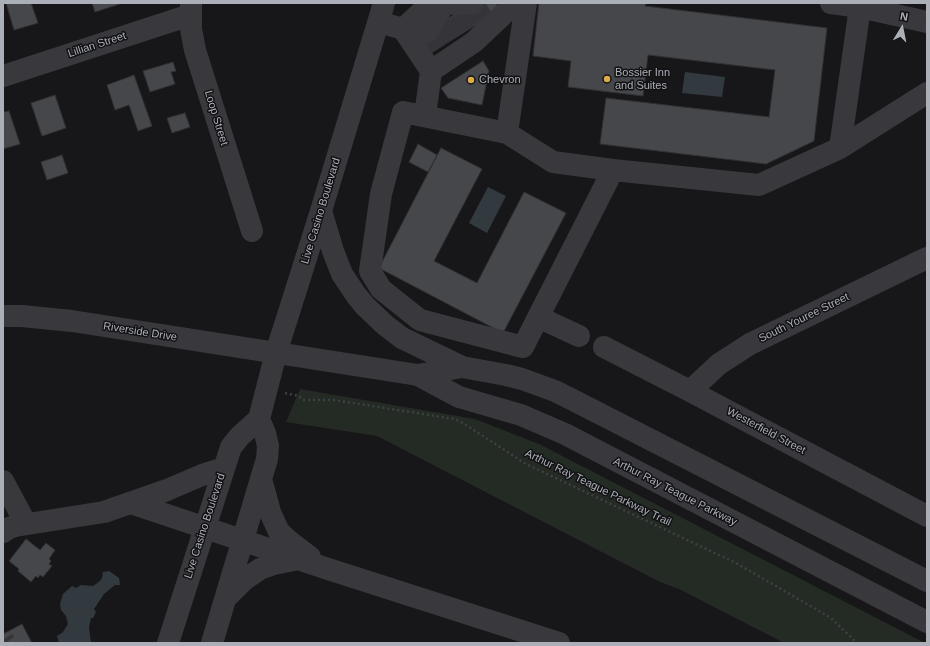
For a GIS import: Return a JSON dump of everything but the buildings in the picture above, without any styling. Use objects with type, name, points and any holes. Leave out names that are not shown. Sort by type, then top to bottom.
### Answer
[{"type":"street","points":[[831,3],[860,7],[927,22]]},
{"type":"street","points":[[840,148],[860,7]]},
{"type":"street","name":"Lillian Street","points":[[3,76],[191,9]]},
{"type":"street","name":"Loop Street","points":[[191,9],[191,28],[195,50],[252,232]]},
{"type":"street","points":[[382,12],[403,29],[431,70]]},
{"type":"street","name":"Live Casino Boulevard","points":[[168,643],[231,448],[240,436],[259,419],[276,354],[382,12]]},
{"type":"street","points":[[403,29],[469,18]]},
{"type":"street","points":[[425,116],[431,70],[469,18]]},
{"type":"street","points":[[469,18],[507,133]]},
{"type":"street","points":[[613,170],[523,348],[420,320],[381,288],[370,271],[381,194],[403,112],[507,133],[553,162],[613,170],[759,185],[840,148],[927,93]]},
{"type":"street","points":[[321,211],[333,251],[342,274],[365,306],[385,325],[402,338],[462,367]]},
{"type":"street","name":"South Youree Street","points":[[690,391],[719,364],[750,344],[927,258]]},
{"type":"street","name":"Riverside Drive","points":[[3,316],[72,320],[276,354]]},
{"type":"street","points":[[538,317],[579,336]]},
{"type":"street","name":"Westerfield Street","points":[[604,347],[927,516]]},
{"type":"street","name":"Arthur Ray Teague Parkway","points":[[276,354],[418,375],[459,396],[521,415],[565,434],[927,622]]},
{"type":"street","name":"Arthur Ray Teague Parkway","points":[[418,375],[462,367],[506,375],[555,391],[927,581]]},
{"type":"street","points":[[212,643],[267,459],[268,446],[265,433],[259,419]]},
{"type":"street","points":[[3,532],[9,528],[26,524],[91,515],[131,503],[224,468]]},
{"type":"street","points":[[261,479],[270,512],[279,532],[325,568]]},
{"type":"street","points":[[3,481],[26,524]]},
{"type":"street","points":[[131,503],[325,568],[560,643]]},
{"type":"street","points":[[226,598],[244,580],[260,569],[274,564],[299,559]]},
{"type":"path","name":"Arthur Ray Teague Parkway Trail","points":[[267,388],[299,396],[303,400],[334,400],[455,419],[526,464],[736,563],[831,618],[857,643]]},
{"type":"shaded area","points":[[685,72],[725,77],[722,97],[682,93]]},
{"type":"shaded area","points":[[488,187],[506,196],[487,233],[469,223]]},
{"type":"shaded area","points":[[300,389],[475,419],[539,444],[925,643],[784,643],[679,589],[660,582],[377,436],[286,422]]},
{"type":"shaded area","points":[[109,571],[119,578],[120,585],[115,585],[104,594],[94,609],[96,612],[93,618],[91,618],[89,627],[91,643],[59,643],[57,636],[63,632],[68,624],[66,616],[61,610],[60,604],[63,594],[72,586],[76,588],[81,585],[93,586],[100,581],[103,572]]},
{"type":"tunnel","points":[[473,3],[483,20]]},
{"type":"tunnel","points":[[455,15],[466,31]]},
{"type":"tunnel","points":[[440,24],[451,40]]},
{"type":"tunnel","points":[[427,32],[438,49]]},
{"type":"place","name":"Bossier Inn and Suites","points":[[607,79]]},
{"type":"place","name":"Chevron","points":[[471,80]]}]
